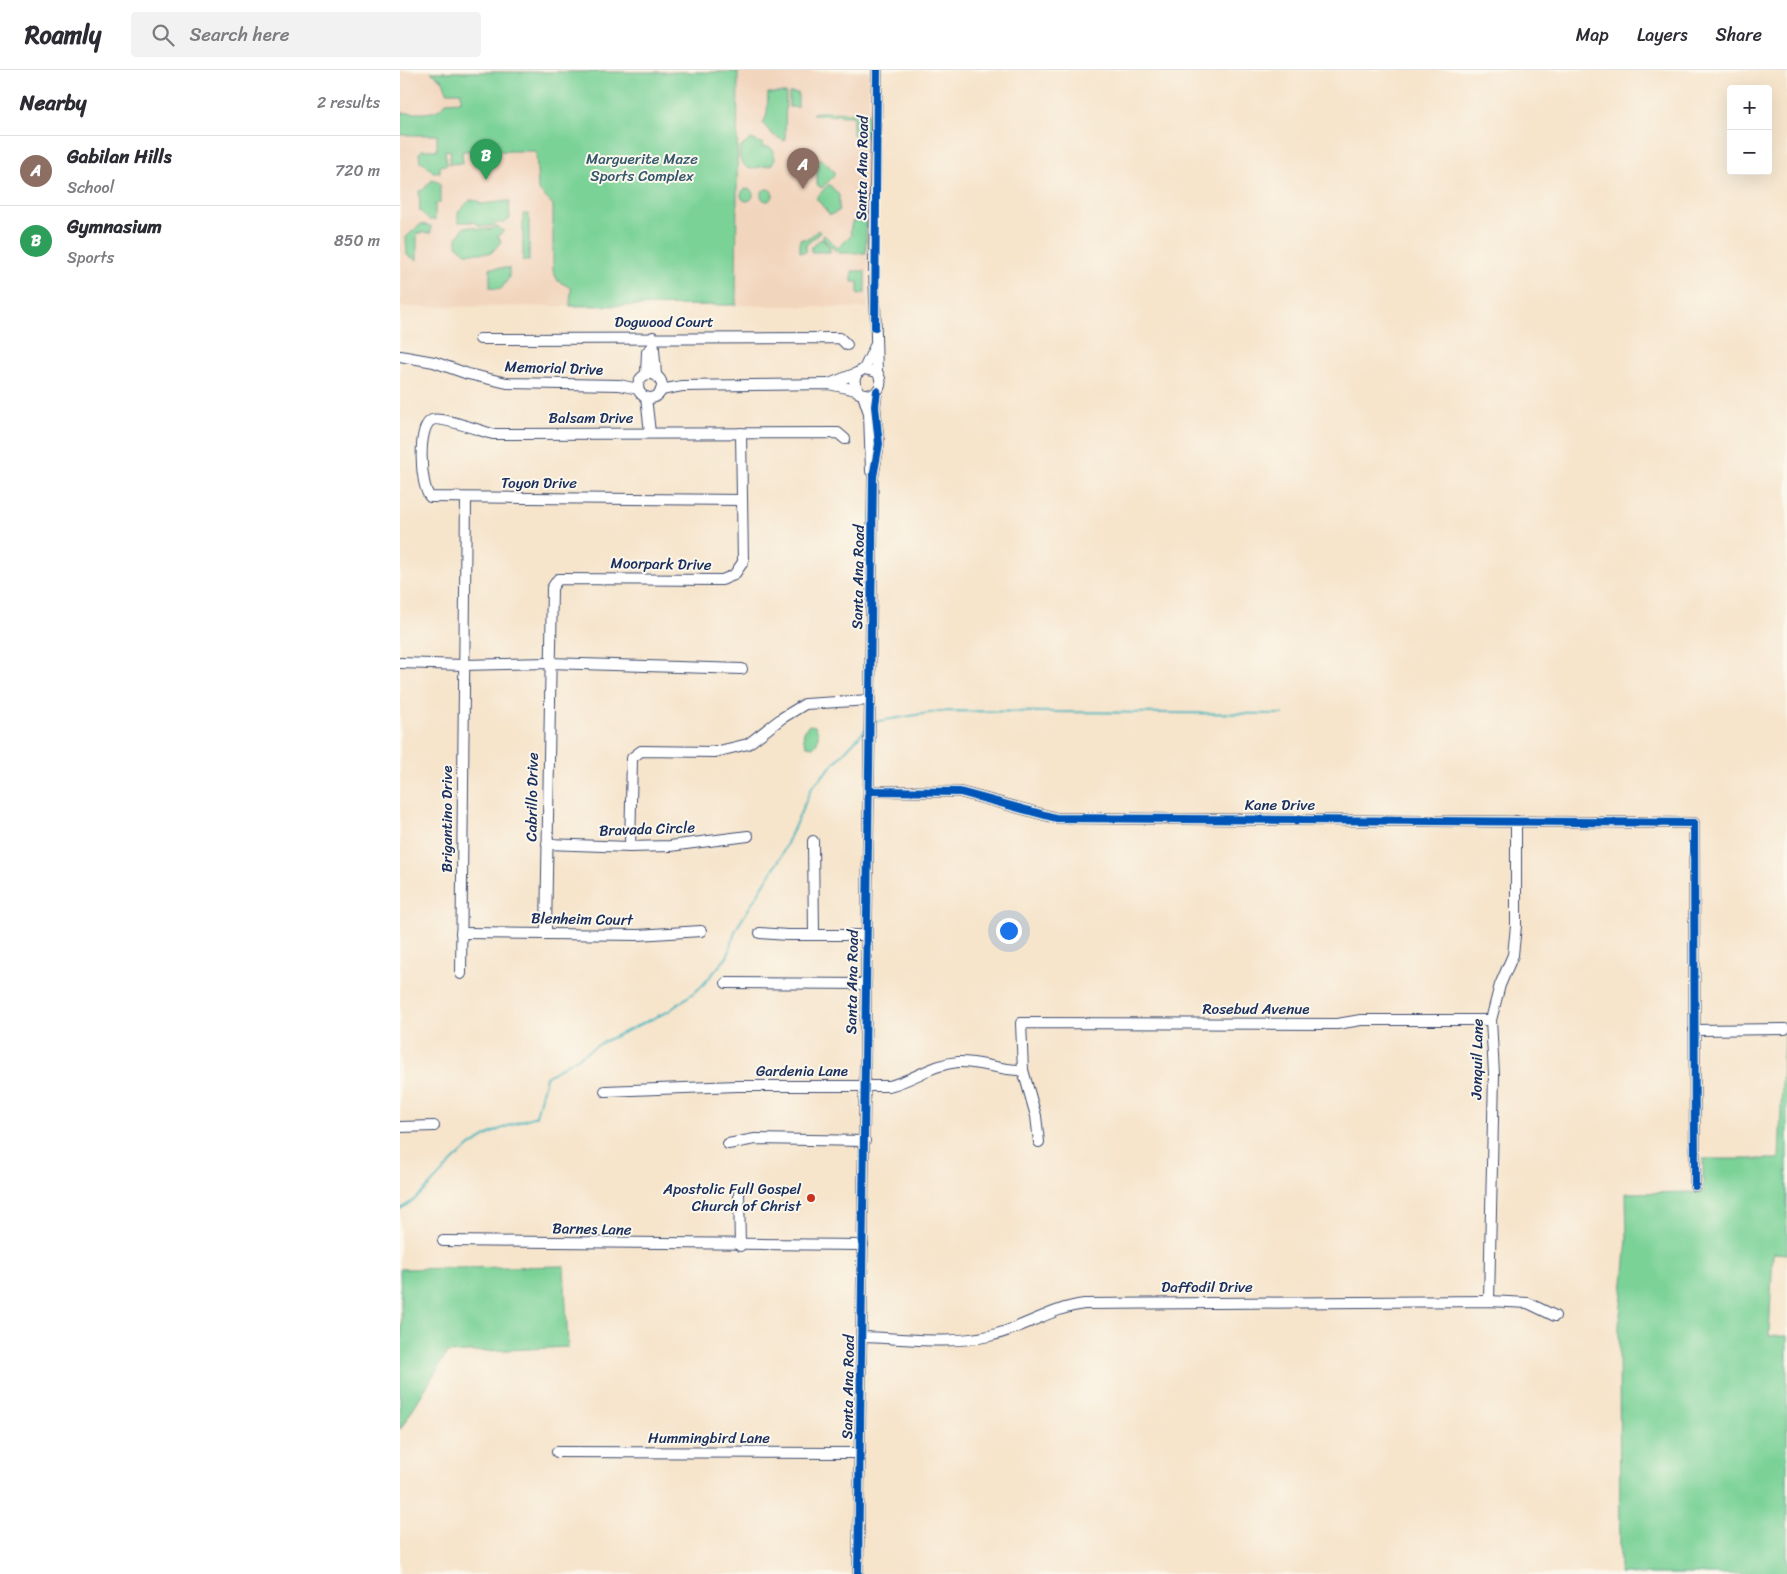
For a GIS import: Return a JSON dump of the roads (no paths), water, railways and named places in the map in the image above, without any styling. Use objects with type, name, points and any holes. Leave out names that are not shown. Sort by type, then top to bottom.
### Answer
[{"type":"street","name":"Santa Ana Road","points":[[858,1574],[873,477],[879,444],[875,406],[881,381],[877,372],[877,352],[875,346],[877,70]]},
{"type":"street","name":"Dogwood Court","points":[[480,339],[652,342],[840,338],[847,344]]},
{"type":"street","points":[[650,428],[652,342]]},
{"type":"street","name":"Santa Ana Road","points":[[873,477],[870,467],[869,413],[854,381],[875,346]]},
{"type":"street","name":"Memorial Drive","points":[[400,356],[434,362],[468,374],[507,383],[619,385],[651,382],[682,386],[829,384]]},
{"type":"street","points":[[829,384],[861,371],[877,372]]},
{"type":"street","points":[[650,398],[651,382]]},
{"type":"street","points":[[829,384],[872,395],[877,392]]},
{"type":"street","name":"Balsam Drive","points":[[443,418],[463,426],[493,434],[650,428],[741,433],[838,434],[845,439]]},
{"type":"street","name":"Toyon Drive","points":[[443,418],[433,419],[427,424],[423,433],[423,484],[430,496],[466,498],[742,500]]},
{"type":"street","name":"Moorpark Drive","points":[[549,663],[552,588],[558,579],[722,580],[734,575],[743,562],[741,433]]},
{"type":"street","name":"Brigantino Drive","points":[[461,974],[466,498]]},
{"type":"street","points":[[400,663],[549,663],[742,669]]},
{"type":"street","name":"Cabrillo Drive","points":[[546,932],[549,663]]},
{"type":"street","points":[[630,848],[632,758],[641,751],[715,752],[748,744],[782,718],[805,704],[870,700]]},
{"type":"street","name":"Kane Drive","points":[[869,791],[960,792],[1056,818],[1694,823],[1694,1030]]},
{"type":"street","name":"Jonquil Lane","points":[[1489,1301],[1494,1074],[1491,1020],[1500,985],[1513,955],[1516,926],[1516,821]]},
{"type":"street","name":"Bravada Circle","points":[[547,844],[630,848],[670,846],[748,836]]},
{"type":"street","points":[[813,841],[814,934]]},
{"type":"street","name":"Blenheim Court","points":[[461,933],[546,932],[638,935],[702,931]]},
{"type":"street","points":[[760,932],[787,935],[866,935]]},
{"type":"street","name":"Santa Ana Road","points":[[726,983],[865,984]]},
{"type":"street","name":"Rosebud Avenue","points":[[1023,1070],[1021,1023],[1337,1024],[1361,1020],[1491,1020]]},
{"type":"street","points":[[1695,1186],[1694,1030],[1785,1029]]},
{"type":"street","name":"Gardenia Lane","points":[[605,1091],[737,1086],[889,1086],[901,1084],[940,1064],[959,1062],[973,1062],[1006,1071],[1023,1070]]},
{"type":"street","points":[[1023,1070],[1036,1116],[1040,1142]]},
{"type":"street","points":[[400,1127],[434,1126]]},
{"type":"street","points":[[728,1144],[755,1140],[865,1141]]},
{"type":"street","points":[[738,1192],[740,1246]]},
{"type":"street","name":"Barnes Lane","points":[[443,1241],[863,1246]]},
{"type":"street","name":"Daffodil Drive","points":[[862,1337],[982,1338],[1016,1328],[1064,1308],[1084,1304],[1489,1301],[1528,1303],[1555,1316]]},
{"type":"street","name":"Hummingbird Lane","points":[[557,1452],[860,1452]]},
{"type":"waterway","points":[[873,722],[941,711],[1283,714]]},
{"type":"waterway","points":[[400,1209],[425,1190],[471,1145],[498,1130],[536,1116],[546,1077],[603,1042],[669,1011],[701,987],[727,957],[736,929],[781,857],[812,787],[866,729]]},
{"type":"place","name":"Gymnasium","points":[[486,180]]},
{"type":"place","name":"Gabilan Hills","points":[[803,189]]},
{"type":"place","name":"Apostolic Full Gospel Church of Christ","points":[[811,1198]]},
{"type":"park label","name":"Marguerite Maze Sports Complex","points":[[642,168]]}]
